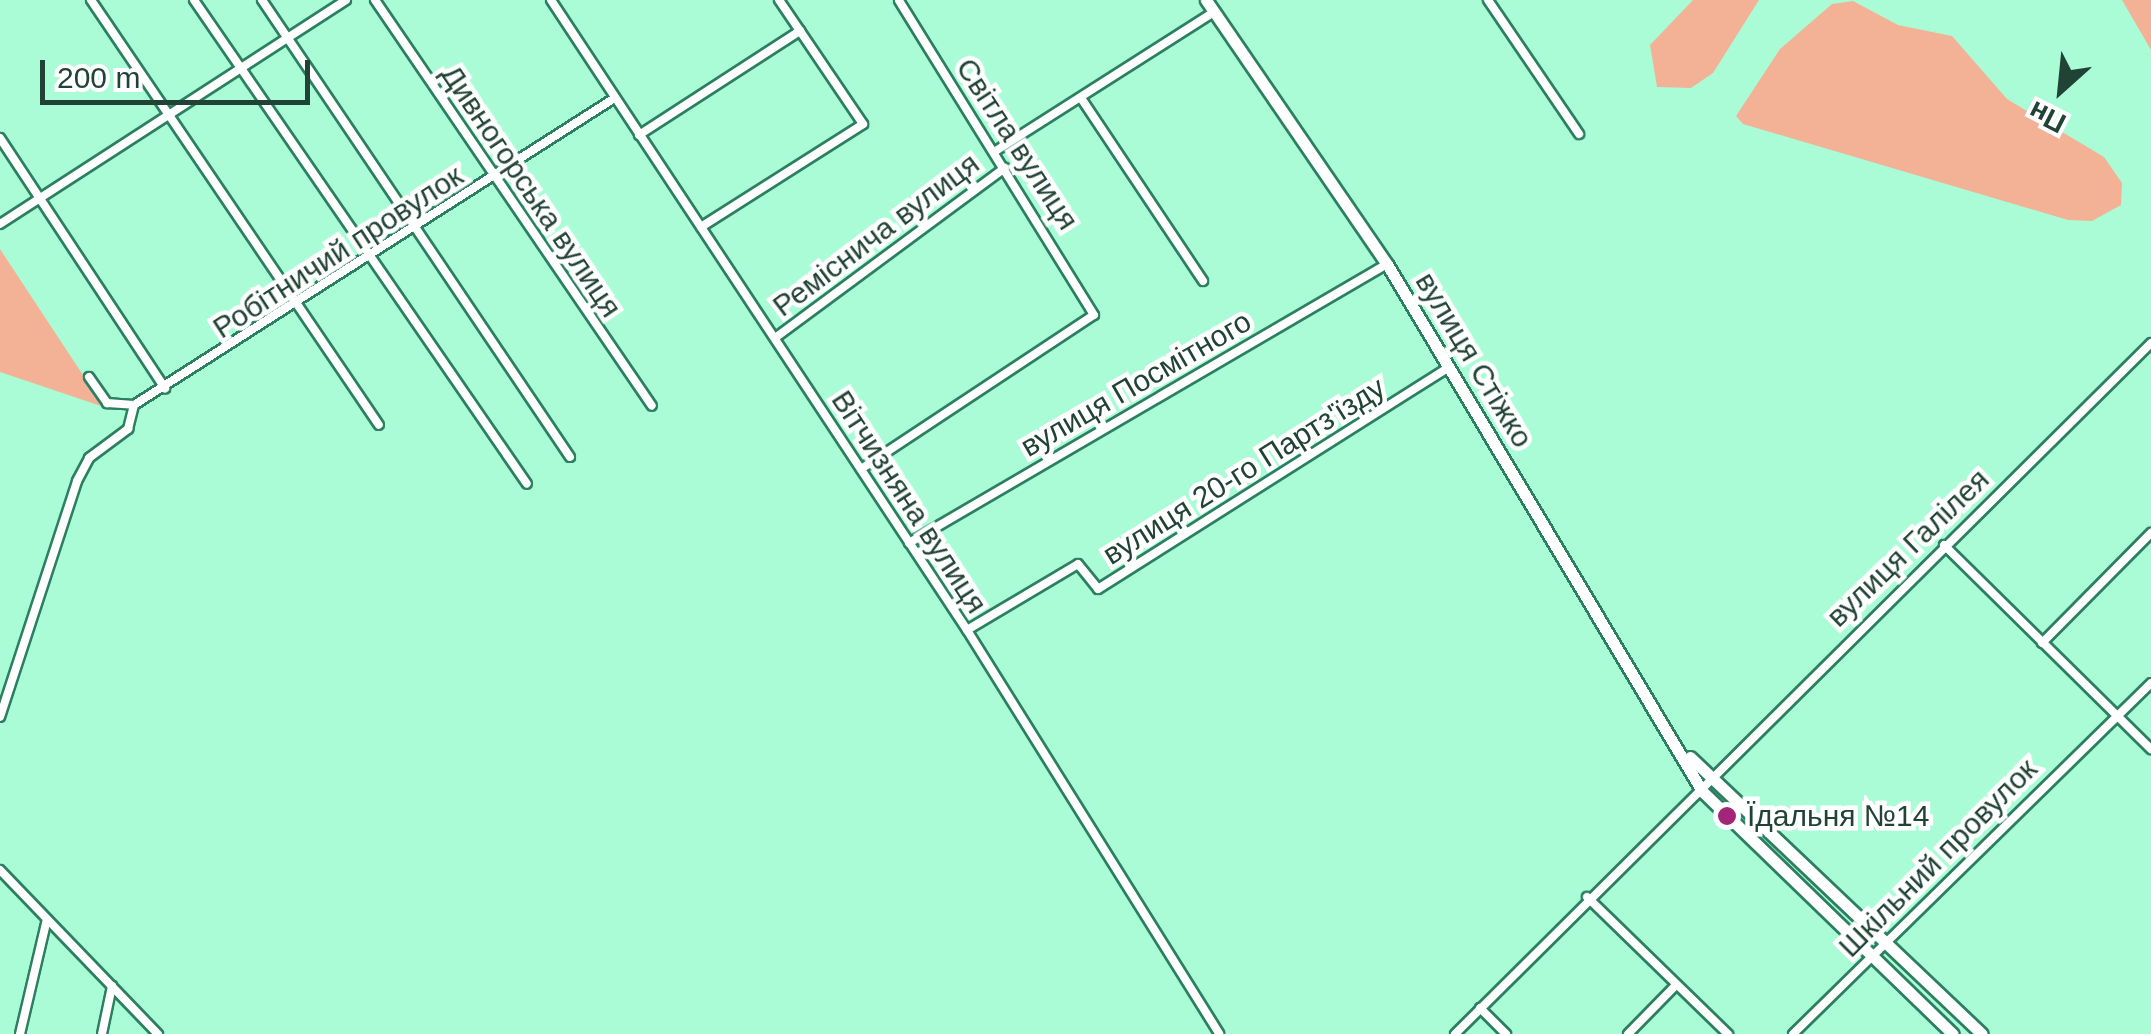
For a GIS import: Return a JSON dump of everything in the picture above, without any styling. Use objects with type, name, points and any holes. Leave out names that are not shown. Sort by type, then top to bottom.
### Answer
[{"type":"street","points":[[92,0],[379,425]]},
{"type":"street","points":[[194,0],[367,260],[528,484]]},
{"type":"street","points":[[262,0],[570,457]]},
{"type":"street","points":[[0,224],[346,0]]},
{"type":"street","name":"Дивногорська вулиця","points":[[376,0],[492,178],[652,406]]},
{"type":"street","name":"Вітчизняна вулиця","points":[[551,0],[966,630],[1219,1034]]},
{"type":"street","points":[[702,227],[863,124],[779,0]]},
{"type":"street","name":"вулиця Стіжко","points":[[1206,0],[1387,264],[1687,754],[1702,792],[1953,1034]]},
{"type":"street","points":[[1488,0],[1579,134]]},
{"type":"street","name":"Світла вулиця","points":[[861,469],[1094,314],[902,1]]},
{"type":"street","name":"Реміснича вулиця","points":[[994,152],[1214,12]]},
{"type":"street","points":[[639,135],[800,30]]},
{"type":"street","points":[[1081,98],[1204,282]]},
{"type":"street","name":"Робітничий провулок","points":[[134,405],[298,305],[614,99]]},
{"type":"street","points":[[0,138],[165,388]]},
{"type":"street","name":"Реміснича вулиця","points":[[775,338],[1005,168]]},
{"type":"street","name":"вулиця Посмітного","points":[[909,543],[1387,264]]},
{"type":"street","name":"вулиця Галілея","points":[[1455,1034],[1587,897],[1702,792],[1944,545],[2151,343]]},
{"type":"street","name":"вулиця 20-го Партз'їзду","points":[[966,630],[1078,564],[1098,589],[1448,368]]},
{"type":"street","points":[[0,717],[77,481],[89,458],[128,429],[134,405],[107,403],[89,377]]},
{"type":"street","points":[[2042,643],[2151,534]]},
{"type":"street","points":[[1944,545],[2151,749]]},
{"type":"street","points":[[0,671],[12,679]]},
{"type":"street","name":"Шкільний провулок","points":[[1793,1034],[2151,683]]},
{"type":"street","name":"вулиця Стіжко","points":[[1687,754],[1982,1034]]},
{"type":"street","points":[[0,870],[158,1034]]},
{"type":"street","points":[[1587,897],[1728,1034]]},
{"type":"street","points":[[20,1034],[47,918]]},
{"type":"street","points":[[1628,1034],[1676,985]]},
{"type":"street","points":[[102,1034],[112,986]]},
{"type":"street","points":[[1480,1008],[1506,1034]]},
{"type":"shaded area","points":[[1693,0],[1759,0],[1713,73],[1691,88],[1657,87],[1650,45]]},
{"type":"shaded area","points":[[2122,0],[2151,0],[2151,50]]},
{"type":"shaded area","points":[[1853,1],[1898,25],[1952,36],[2007,99],[2104,157],[2122,183],[2121,205],[2092,221],[2068,220],[1743,124],[1736,116],[1780,49],[1832,4]]},
{"type":"shaded area","points":[[0,249],[104,407],[0,372]]},
{"type":"place","name":"Їдальня №14","points":[[1727,816]]}]
